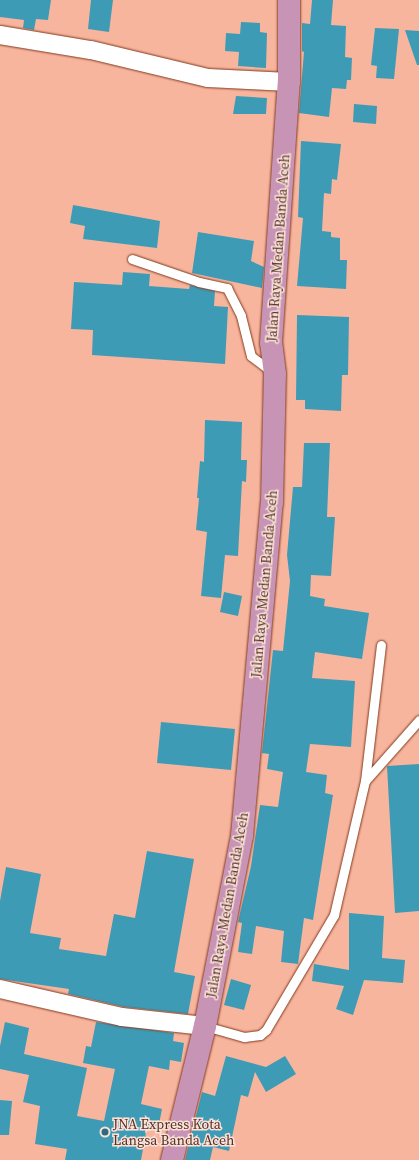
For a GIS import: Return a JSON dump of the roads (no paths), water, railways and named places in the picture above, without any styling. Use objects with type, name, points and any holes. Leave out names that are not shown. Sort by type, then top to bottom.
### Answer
[{"type":"highway","name":"Jalan Raya Medan Banda Aceh","points":[[172,1160],[205,1026],[242,836],[272,503],[275,374],[271,343],[289,82],[289,0]]},
{"type":"street","points":[[0,34],[91,50],[208,78],[289,82]]},
{"type":"street","points":[[0,989],[122,1017],[205,1026]]},
{"type":"lane","points":[[132,259],[198,282],[227,288],[241,316],[251,356],[275,374]]},
{"type":"lane","points":[[205,1026],[249,1037],[260,1035],[266,1030],[334,915],[365,781],[381,645]]},
{"type":"lane","points":[[365,781],[419,720]]},
{"type":"place","name":"JNA Express Kota Langsa Banda Aceh","points":[[105,1132]]}]
